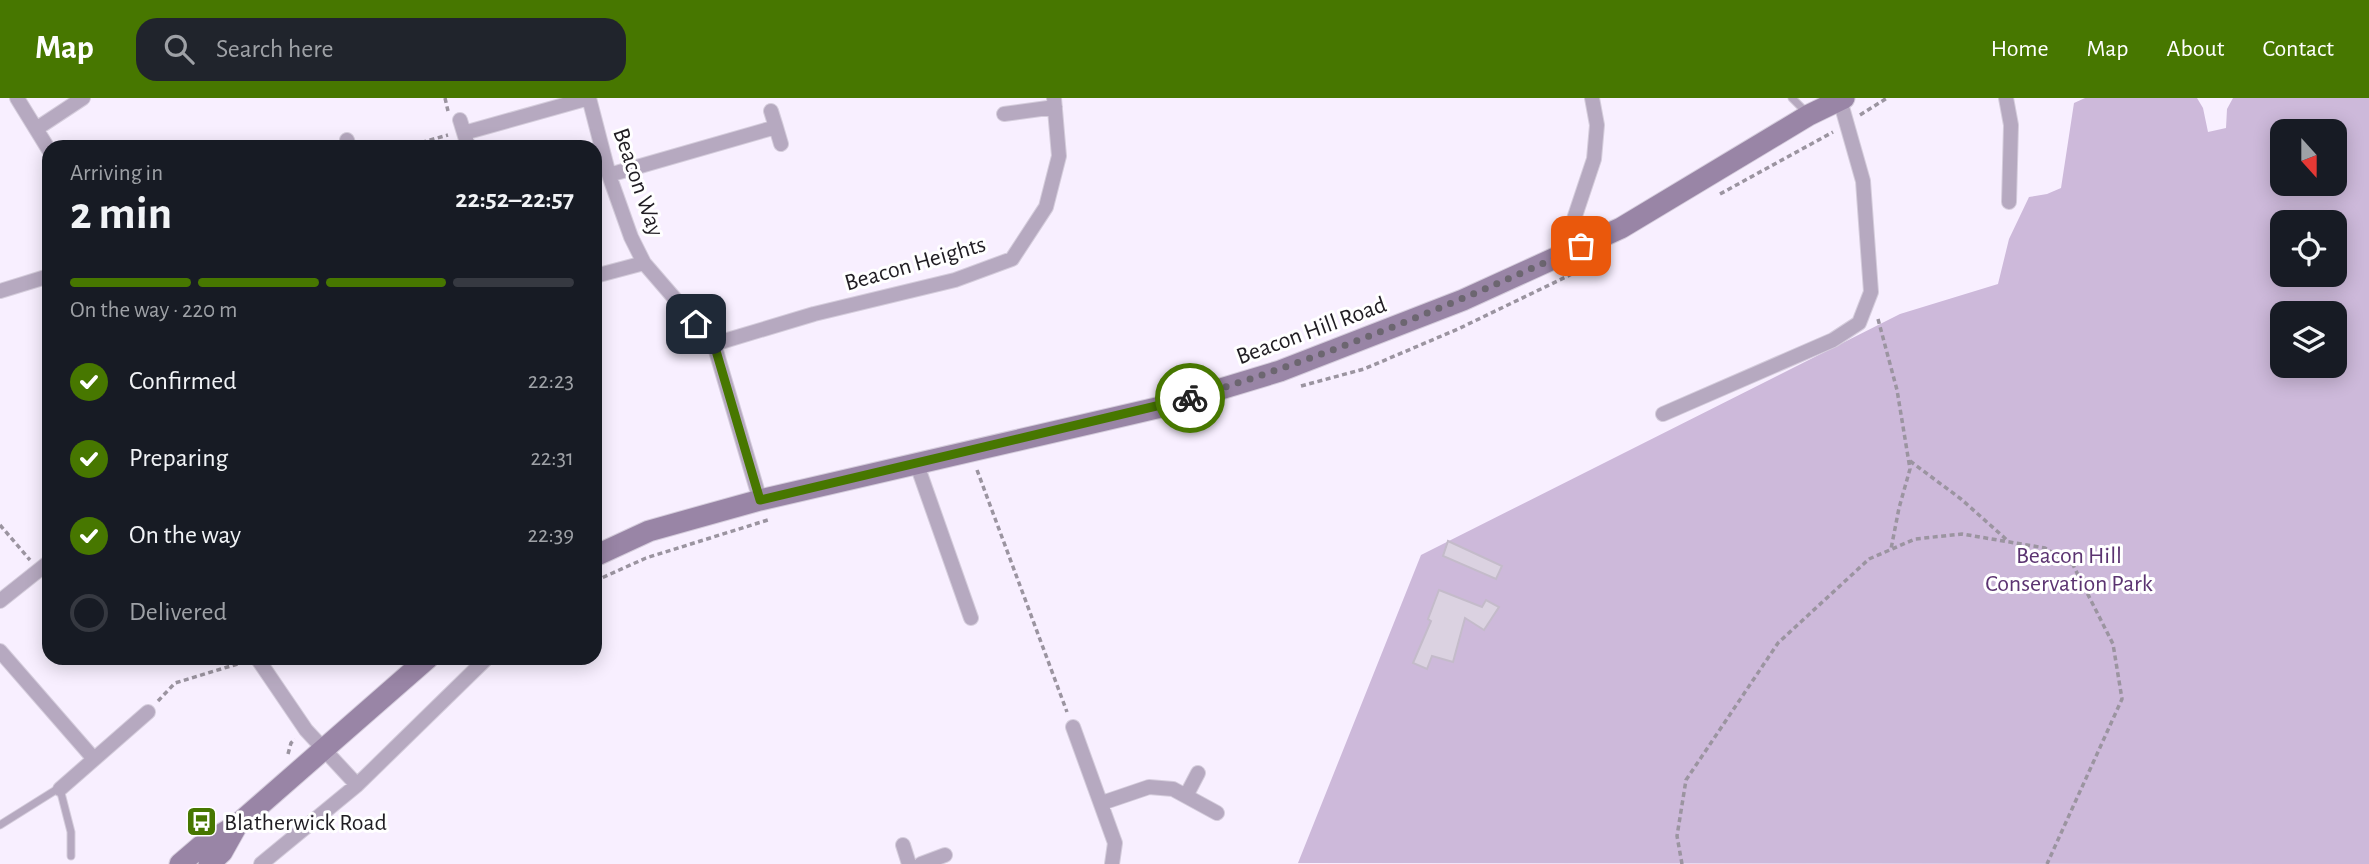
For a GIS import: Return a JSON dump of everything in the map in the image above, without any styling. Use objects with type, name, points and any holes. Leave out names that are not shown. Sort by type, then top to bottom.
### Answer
[{"type":"street","points":[[17,98],[43,140]]},
{"type":"street","points":[[36,129],[83,98]]},
{"type":"street","points":[[464,133],[589,98]]},
{"type":"street","name":"Beacon Way","points":[[589,98],[600,140]]},
{"type":"street","points":[[1562,255],[1594,159],[1597,125],[1592,98]]},
{"type":"street","points":[[2006,98],[2011,125],[2009,202]]},
{"type":"street","points":[[1663,414],[1833,340],[1859,323],[1871,292],[1863,181],[1842,99]]},
{"type":"street","name":"Beacon Hill Road","points":[[602,552],[649,531],[760,500],[1161,407],[1280,371],[1400,326],[1621,228],[1809,115],[1842,99]]},
{"type":"street","name":"Beacon Heights","points":[[714,344],[814,314],[954,280],[1012,259],[1046,207],[1059,156],[1055,103],[1004,114]]},
{"type":"street","points":[[771,111],[781,144]]},
{"type":"street","points":[[609,176],[776,127]]},
{"type":"street","name":"Beacon Way","points":[[602,149],[609,176],[644,263],[714,344],[760,500]]},
{"type":"street","points":[[602,274],[644,263]]},
{"type":"street","points":[[0,291],[42,278]]},
{"type":"street","points":[[916,462],[971,618]]},
{"type":"street","points":[[0,601],[42,568]]},
{"type":"street","points":[[0,651],[94,759]]},
{"type":"street","points":[[261,665],[323,750],[357,785]]},
{"type":"street","points":[[180,864],[201,846],[237,825],[420,665]]},
{"type":"street","points":[[261,864],[357,785],[480,665]]},
{"type":"street","points":[[62,787],[148,712]]},
{"type":"street","points":[[1073,727],[1115,843],[1112,864]]},
{"type":"street","points":[[1186,796],[1198,773]]},
{"type":"street","points":[[1102,803],[1149,787],[1173,789],[1217,813]]},
{"type":"street","points":[[209,864],[222,852],[237,825]]},
{"type":"street","points":[[903,845],[909,864]]},
{"type":"street","points":[[921,864],[946,855]]},
{"type":"lane","points":[[1792,98],[1809,115]]},
{"type":"lane","points":[[0,825],[62,787],[71,832],[71,856]]},
{"type":"path","points":[[430,140],[464,133]]},
{"type":"path","points":[[1871,292],[1897,390],[1910,469],[1899,508],[1892,550]]},
{"type":"path","points":[[972,450],[1073,727]]},
{"type":"path","points":[[1909,461],[1961,499],[2009,541]]},
{"type":"path","points":[[0,525],[42,564]]},
{"type":"path","points":[[1682,864],[1677,835],[1686,780],[1778,643],[1869,559],[1915,539],[1962,534],[2045,548],[2073,565],[2113,644],[2122,699],[2047,864]]},
{"type":"path","points":[[148,712],[175,683],[233,665]]},
{"type":"green space","name":"Beacon Hill Conservation Park","points":[[2085,98],[2197,98],[2203,108],[2208,132],[2226,128],[2227,109],[2233,98],[2369,98],[2369,864],[1298,863],[1421,555],[1900,314],[1998,284],[2009,239],[2029,197],[2061,188],[2074,103]]},
{"type":"building","points":[[1448,541],[1502,566],[1496,579],[1443,556]]},
{"type":"building","points":[[1439,590],[1482,607],[1486,600],[1499,607],[1484,630],[1465,618],[1453,662],[1432,656],[1427,669],[1413,663],[1431,621],[1428,619]]},
{"type":"way so far","points":[[1190,398],[1280,371],[1387,331],[1463,300],[1581,246]]},
{"type":"place","name":"Blatherwick Road","points":[[201,822]]},
{"type":"route","points":[[696,324],[714,344],[760,500],[1190,398]]}]
